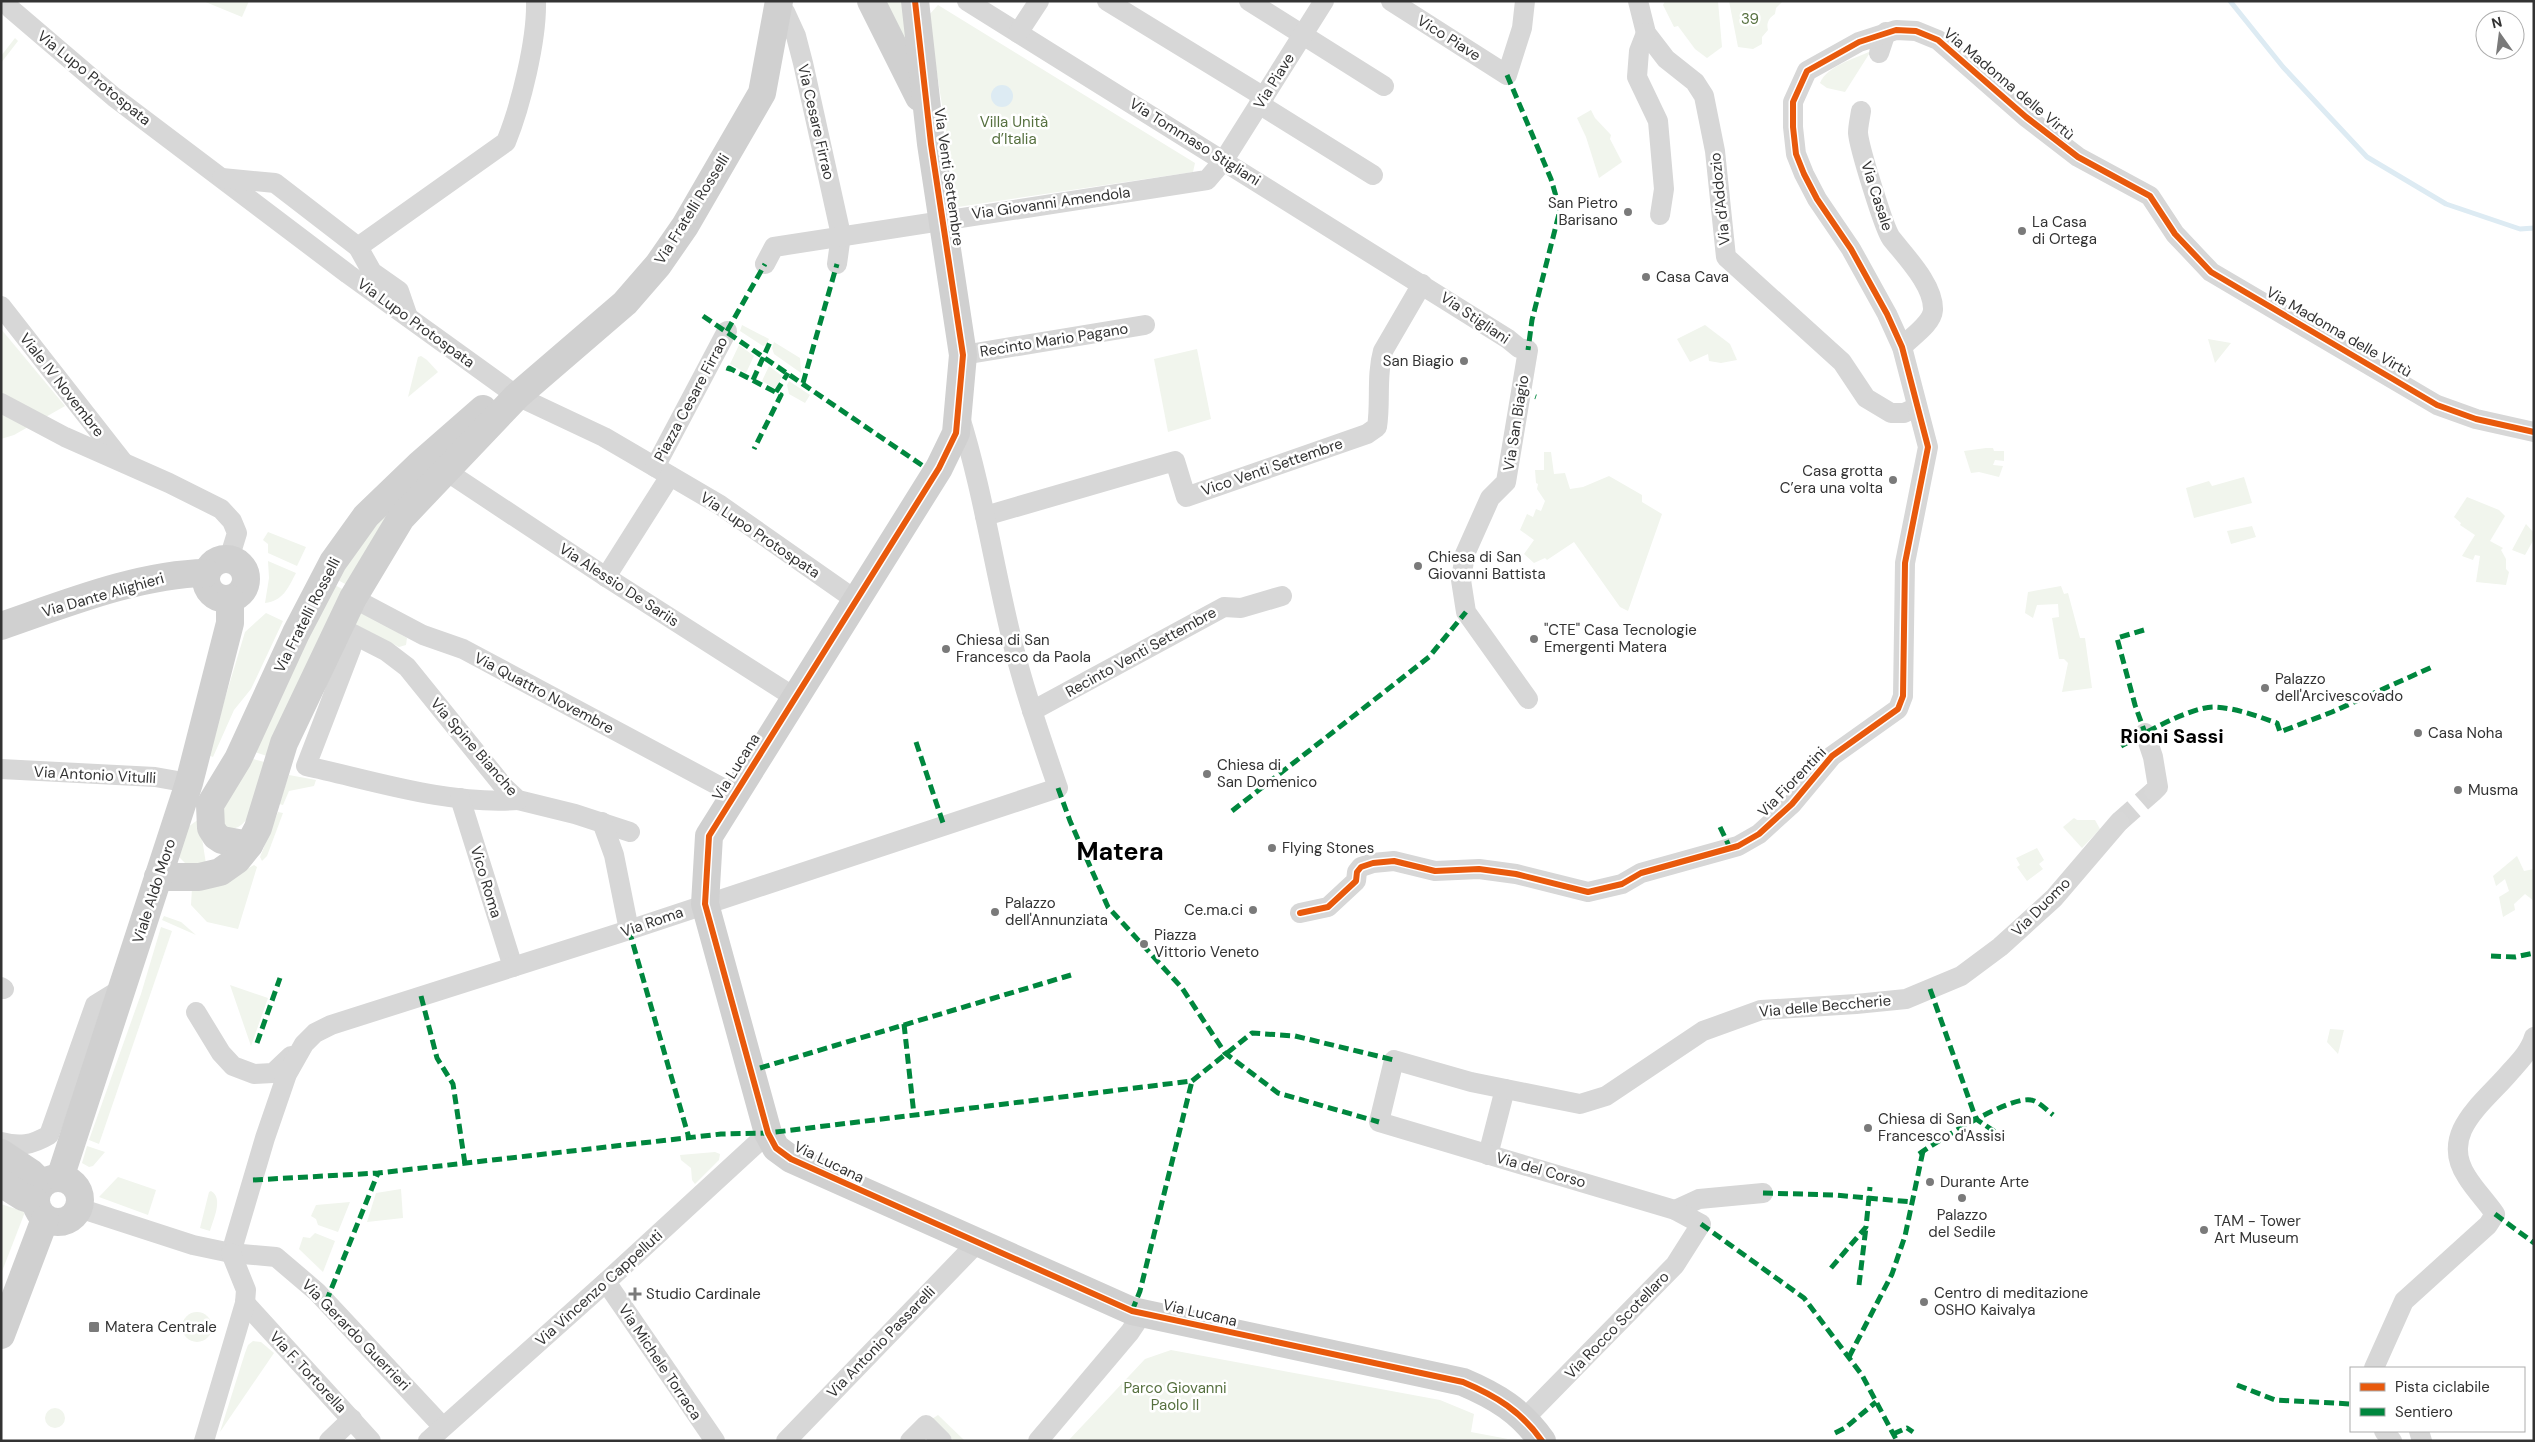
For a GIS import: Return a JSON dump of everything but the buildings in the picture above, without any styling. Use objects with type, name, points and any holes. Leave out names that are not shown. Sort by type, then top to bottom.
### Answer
[{"type":"street","name":"Via Lupo Protospata","points":[[5,1],[10,9],[114,97],[408,317],[518,396],[604,437],[720,505],[857,601]]},
{"type":"street","points":[[358,246],[506,142],[514,121],[530,50],[536,14],[536,1]]},
{"type":"street","name":"Via Venti Settembre","points":[[871,1],[928,117]]},
{"type":"street","name":"Via Venti Settembre","points":[[915,1],[928,117],[963,356]]},
{"type":"street","name":"Via Tommaso Stigliani","points":[[967,1],[1422,284]]},
{"type":"street","points":[[1018,33],[1039,1]]},
{"type":"street","points":[[1107,1],[1373,175]]},
{"type":"street","points":[[1250,1],[1384,86]]},
{"type":"street","name":"Via Piave","points":[[1224,160],[1324,1]]},
{"type":"street","name":"Vico Piave","points":[[1391,1],[1507,75],[1522,28],[1525,1]]},
{"type":"street","name":"Via d'Addozio","points":[[1638,1],[1646,33],[1666,59],[1695,82],[1704,96],[1715,151],[1726,257],[1842,362],[1866,398],[1891,413],[1904,413],[1917,407]]},
{"type":"street","name":"Via Cesare Firrao","points":[[782,11],[796,36],[841,235]]},
{"type":"street","name":"Via Fratelli Rosselli","points":[[158,877],[199,877],[220,872],[237,860],[249,845],[258,828],[284,743],[345,638],[352,598],[401,518],[518,396],[625,303],[658,265],[685,226],[762,93],[782,11]]},
{"type":"street","name":"Via Madonna delle Virtù","points":[[1917,407],[1902,347],[1887,314],[1841,232],[1816,199],[1796,154],[1792,102],[1807,71],[1859,42],[1896,30],[1916,31],[1938,40],[2026,117],[2078,157],[2150,196],[2175,234],[2211,272],[2437,406],[2476,419],[2534,432]]},
{"type":"street","points":[[1879,53],[1886,32]]},
{"type":"street","points":[[1646,33],[1639,51],[1637,77],[1658,121],[1664,189],[1660,215]]},
{"type":"street","name":"Via Casale","points":[[1861,111],[1858,134],[1884,223],[1890,238],[1915,268],[1928,292],[1933,309],[1929,320],[1902,347]]},
{"type":"street","name":"Via Giovanni Amendola","points":[[841,235],[1207,180],[1224,160]]},
{"type":"street","points":[[222,178],[275,183],[358,246],[372,272],[399,291],[408,317]]},
{"type":"street","points":[[765,264],[774,247],[841,235],[837,264]]},
{"type":"street","name":"Via Stigliani","points":[[1422,284],[1519,348],[1528,350]]},
{"type":"street","name":"Vico Venti Settembre","points":[[985,516],[1175,461],[1186,497],[1366,434],[1377,427],[1380,410],[1380,363],[1383,351],[1422,284]]},
{"type":"street","name":"Viale IV Novembre","points":[[1,306],[124,463]]},
{"type":"street","name":"Recinto Mario Pagano","points":[[963,356],[1145,325]]},
{"type":"street","name":"Piazza Cesare Firrao","points":[[606,577],[663,472],[727,331]]},
{"type":"street","name":"Via San Biagio","points":[[1528,350],[1506,482],[1490,498],[1471,545],[1465,554],[1461,580],[1466,612],[1528,699]]},
{"type":"street","points":[[963,356],[957,420],[976,467],[1011,636],[1032,711]]},
{"type":"street","name":"Via Fratelli Rosselli","points":[[210,805],[237,761],[296,633],[333,562],[366,516],[419,465],[483,410],[518,396]]},
{"type":"street","name":"Viale IV Novembre","points":[[1,403],[65,437],[221,509],[232,521],[237,533],[218,566]]},
{"type":"street","name":"Via Fiorentini","points":[[1300,913],[1328,906],[1356,881],[1361,867],[1373,863],[1394,861],[1435,871],[1489,870],[1516,874],[1579,891],[1595,892],[1622,884],[1642,873],[1738,846],[1759,834],[1792,804],[1832,756],[1898,709],[1903,696],[1905,563],[1928,447],[1917,407]]},
{"type":"street","name":"Via Lucana","points":[[957,420],[939,468],[857,601],[794,697],[709,836],[705,904],[768,1133],[776,1148],[791,1159],[977,1244],[1142,1314],[1463,1382],[1491,1394],[1525,1418],[1542,1441]]},
{"type":"street","name":"Via Alessio De Sariis","points":[[446,471],[606,577],[794,697]]},
{"type":"street","points":[[241,565],[246,578],[242,592],[230,599],[223,599],[211,593],[207,587],[218,566],[241,565]]},
{"type":"street","name":"Via Dante Alighieri","points":[[1,626],[106,592],[178,573],[218,566]]},
{"type":"street","name":"Recinto Venti Settembre","points":[[1032,711],[1224,607],[1241,608],[1282,596]]},
{"type":"street","name":"Via Quattro Novembre","points":[[352,598],[423,635],[463,649],[734,794]]},
{"type":"street","name":"Viale Aldo Moro","points":[[1,1335],[46,1195],[121,990],[176,823],[230,623],[230,599]]},
{"type":"street","points":[[407,667],[410,656],[423,635]]},
{"type":"street","points":[[345,638],[306,766],[460,798],[489,802],[518,800]]},
{"type":"street","name":"Via Spine Bianche","points":[[345,638],[386,651],[407,667],[504,787],[518,800],[602,822],[630,832]]},
{"type":"street","name":"Via Roma","points":[[196,1012],[221,1053],[233,1066],[254,1074],[273,1073],[315,1033],[331,1026],[1058,788],[1032,711]]},
{"type":"street","points":[[2145,733],[2153,757],[2158,787],[2154,791]]},
{"type":"street","points":[[191,773],[208,769],[220,769],[237,761]]},
{"type":"street","name":"Via Antonio Vitulli","points":[[1,769],[155,777],[191,773]]},
{"type":"street","name":"Vico Roma","points":[[460,798],[513,967]]},
{"type":"street","points":[[210,805],[211,828],[216,836],[222,840],[249,845]]},
{"type":"street","points":[[176,823],[193,817],[210,805]]},
{"type":"street","points":[[602,822],[614,856],[629,930]]},
{"type":"street","name":"Via Duomo","points":[[1952,980],[1961,976],[2000,947],[2054,898],[2119,822]]},
{"type":"street","name":"Via delle Beccherie","points":[[1379,1122],[1394,1060],[1471,1082],[1580,1104],[1606,1096],[1702,1031],[1762,1010],[1856,1004],[1906,998],[1952,980]]},
{"type":"street","points":[[1,1142],[13,1145],[33,1145],[49,1135],[95,1005],[121,990]]},
{"type":"street","points":[[2374,1367],[2404,1301],[2488,1225],[2495,1214],[2466,1176],[2458,1159],[2459,1133],[2468,1118],[2525,1055],[2534,1037]]},
{"type":"street","points":[[204,1441],[245,1303],[246,1290],[231,1253],[287,1074],[304,1044]]},
{"type":"street","points":[[1488,1154],[1505,1089]]},
{"type":"street","name":"Via del Corso","points":[[1379,1122],[1675,1210],[1701,1224]]},
{"type":"street","name":"Via Vincenzo Cappelluti","points":[[428,1441],[606,1282],[768,1133]]},
{"type":"street","points":[[1,1153],[31,1173],[46,1195]]},
{"type":"street","points":[[1,1183],[23,1197],[46,1195],[67,1180],[77,1189],[80,1202],[79,1208]]},
{"type":"street","points":[[1675,1210],[1699,1198],[1763,1193]]},
{"type":"street","name":"Via Gerardo Guerrieri","points":[[79,1208],[193,1245],[231,1253],[276,1257],[317,1292],[443,1427]]},
{"type":"street","name":"Via Rocco Scotellaro","points":[[1525,1418],[1675,1265],[1701,1224]]},
{"type":"street","name":"Via Antonio Passarelli","points":[[786,1441],[977,1244]]},
{"type":"street","name":"Via Michele Torraca","points":[[606,1282],[714,1441]]},
{"type":"street","name":"Via F. Tortorella","points":[[245,1303],[371,1441]]},
{"type":"street","points":[[1038,1441],[1130,1332],[1142,1314]]},
{"type":"street","points":[[329,1441],[352,1419]]},
{"type":"street","points":[[910,1441],[926,1425],[942,1441]]},
{"type":"green space","points":[[203,1],[249,1],[242,17]]},
{"type":"green space","points":[[877,1],[903,1],[915,64]]},
{"type":"green space","points":[[1665,1],[1718,1],[1722,47],[1707,58],[1695,49],[1678,26],[1674,27],[1663,5]]},
{"type":"green space","name":"39","points":[[1729,1],[1783,1],[1768,21],[1768,30],[1762,37],[1762,44],[1753,49],[1738,47]]},
{"type":"green space","name":"Villa Unità d’Italia","points":[[938,5],[1195,163],[1193,172],[958,207],[928,16]]},
{"type":"green space","points":[[15,38],[18,41],[1,63],[1,56]]},
{"type":"green space","points":[[1871,51],[1845,92],[1827,88],[1820,83],[1835,68]]},
{"type":"green space","points":[[1591,110],[1595,118],[1611,135],[1610,139],[1622,162],[1599,178],[1586,137],[1577,118]]},
{"type":"green space","points":[[742,325],[769,339],[766,345],[763,346],[740,331]]},
{"type":"green space","points":[[1705,325],[1730,344],[1737,360],[1721,363],[1709,361],[1708,354],[1690,362],[1677,339]]},
{"type":"green space","points":[[1,329],[65,406],[14,435],[1,439]]},
{"type":"green space","points":[[2208,339],[2231,343],[2215,363]]},
{"type":"green space","points":[[774,342],[800,358],[801,373],[774,354],[772,348]]},
{"type":"green space","points":[[739,345],[754,356],[746,373],[730,364]]},
{"type":"green space","points":[[1197,349],[1211,419],[1168,432],[1154,359]]},
{"type":"green space","points":[[421,356],[438,372],[408,397],[418,357]]},
{"type":"green space","points":[[769,366],[782,376],[776,389],[762,381]]},
{"type":"green space","points":[[789,381],[810,395],[805,403],[789,394],[787,385]]},
{"type":"green space","points":[[1993,448],[1994,451],[2004,451],[2004,461],[1995,460],[1993,465],[2003,466],[1999,477],[1979,472],[1971,473],[1964,451]]},
{"type":"green space","points":[[1544,452],[1551,452],[1554,474],[1565,473],[1570,489],[1583,487],[1609,476],[1642,495],[1642,502],[1662,514],[1628,611],[1620,607],[1574,542],[1547,560],[1545,558],[1534,563],[1524,554],[1534,540],[1520,530],[1527,514],[1533,517],[1536,509],[1541,511],[1545,501],[1537,489],[1538,484],[1536,483],[1535,470],[1544,470]]},
{"type":"green space","points":[[417,475],[349,586],[334,578]]},
{"type":"green space","points":[[2244,477],[2252,503],[2194,518],[2186,488],[2209,481],[2212,486]]},
{"type":"green space","points":[[2467,497],[2499,510],[2505,516],[2490,541],[2503,548],[2501,550],[2506,559],[2506,569],[2509,572],[2506,585],[2476,582],[2480,556],[2475,555],[2473,560],[2462,556],[2475,535],[2460,525],[2461,523],[2454,517]]},
{"type":"green space","points":[[2526,524],[2534,533],[2534,539],[2525,555],[2512,550]]},
{"type":"green space","points":[[2252,526],[2256,537],[2231,544],[2227,531]]},
{"type":"green space","points":[[268,532],[306,547],[297,566],[268,553],[268,544],[263,540]]},
{"type":"green space","points":[[268,561],[296,573],[281,597],[265,603],[269,578]]},
{"type":"green space","points":[[331,583],[346,591],[270,757],[249,750]]},
{"type":"green space","points":[[2061,586],[2064,594],[2068,593],[2080,638],[2085,638],[2092,688],[2062,692],[2068,663],[2064,659],[2059,659],[2052,618],[2059,617],[2058,604],[2037,605],[2033,618],[2025,613],[2028,592]]},
{"type":"green space","points":[[363,612],[407,638],[406,645],[399,647],[356,625],[355,621],[359,613]]},
{"type":"green space","points":[[266,613],[283,621],[251,689],[234,710],[213,757],[208,755],[245,632]]},
{"type":"green space","points":[[246,757],[268,763],[259,795],[249,817],[242,824],[233,829],[223,828],[220,813]]},
{"type":"green space","points":[[289,775],[316,780],[314,786],[289,791],[283,805],[279,804]]},
{"type":"green space","points":[[278,812],[283,813],[267,856],[262,861],[260,857]]},
{"type":"green space","points":[[2074,818],[2077,820],[2095,820],[2100,829],[2082,848],[2063,827]]},
{"type":"green space","points":[[199,819],[206,864],[186,864],[179,857],[188,827]]},
{"type":"green space","points":[[2037,848],[2044,860],[2039,864],[2043,869],[2027,881],[2017,867],[2020,865],[2016,858]]},
{"type":"green space","points":[[2517,856],[2524,871],[2534,869],[2534,901],[2525,894],[2514,904],[2515,910],[2503,917],[2499,897],[2509,891],[2505,879],[2496,886],[2493,876]]},
{"type":"green space","points":[[254,865],[257,867],[238,929],[207,922],[191,905],[192,888],[224,882]]},
{"type":"green space","points":[[164,916],[181,922],[196,935],[162,920]]},
{"type":"green space","points":[[161,927],[172,931],[99,1144],[89,1140],[141,994]]},
{"type":"green space","points":[[230,985],[268,998],[251,1046]]},
{"type":"green space","points":[[2330,1029],[2344,1030],[2338,1054],[2327,1042]]},
{"type":"green space","points":[[87,1146],[105,1152],[93,1166],[89,1167],[82,1163]]},
{"type":"green space","points":[[715,1152],[720,1154],[719,1160],[695,1184],[692,1180],[691,1168],[681,1160],[680,1155]]},
{"type":"green space","points":[[118,1177],[156,1190],[148,1215],[99,1197]]},
{"type":"green space","points":[[401,1189],[403,1218],[367,1222],[376,1193]]},
{"type":"green space","points":[[211,1191],[215,1194],[217,1204],[210,1231],[200,1228],[209,1192]]},
{"type":"green space","points":[[350,1202],[338,1232],[318,1225],[316,1219],[311,1216],[316,1205]]},
{"type":"green space","points":[[1,1204],[25,1212],[1,1274]]},
{"type":"green space","points":[[315,1233],[335,1241],[323,1272],[299,1249],[303,1237],[310,1238]]},
{"type":"green space","points":[[197,1312],[208,1316],[212,1327],[208,1338],[197,1342],[186,1338],[182,1327],[186,1316]]},
{"type":"green space","points":[[253,1341],[261,1342],[274,1353],[220,1432],[245,1353],[248,1345]]},
{"type":"green space","name":"Parco Giovanni Paolo II","points":[[1171,1350],[1440,1400],[1474,1414],[1471,1432],[1508,1439],[1068,1441],[1145,1359]]},
{"type":"green space","points":[[55,1408],[62,1411],[65,1418],[62,1425],[55,1428],[48,1425],[45,1418],[48,1411]]},
{"type":"green space","points":[[938,1415],[965,1441],[954,1441],[932,1419]]},
{"type":"shaded area","points":[[1002,85],[1010,88],[1013,96],[1010,104],[1002,107],[994,104],[991,96],[994,88]]},
{"type":"waterway","points":[[2230,1],[2283,67],[2367,157],[2446,204],[2520,229],[2534,228]]},
{"type":"tunnel","points":[[2119,822],[2154,791]]},
{"type":"marked path","points":[[1507,75],[1551,179],[1560,210],[1532,320],[1528,350]]},
{"type":"marked path","points":[[727,331],[765,264]]},
{"type":"marked path","points":[[803,383],[837,264]]},
{"type":"marked path","points":[[703,316],[926,468]]},
{"type":"marked path","points":[[753,380],[771,340]]},
{"type":"marked path","points":[[728,371],[729,368],[781,395],[754,449]]},
{"type":"marked path","points":[[776,392],[788,373]]},
{"type":"marked path","points":[[1521,392],[1536,397]]},
{"type":"marked path","points":[[1232,811],[1429,657],[1466,612]]},
{"type":"marked path","points":[[2144,630],[2117,638],[2135,705],[2145,733]]},
{"type":"marked path","points":[[2121,746],[2180,716],[2192,711],[2214,707],[2254,715],[2277,723],[2280,732],[2332,712],[2432,667]]},
{"type":"marked path","points":[[916,742],[944,826]]},
{"type":"marked path","points":[[1058,788],[1070,821],[1108,907],[1182,988],[1225,1053],[1278,1093],[1379,1122]]},
{"type":"marked path","points":[[1720,827],[1730,848]]},
{"type":"marked path","points":[[629,930],[689,1138]]},
{"type":"marked path","points":[[2491,956],[2515,957],[2534,953]]},
{"type":"marked path","points":[[760,1068],[1071,975]]},
{"type":"marked path","points":[[257,1043],[280,978]]},
{"type":"marked path","points":[[1930,989],[1976,1119],[2001,1136]]},
{"type":"marked path","points":[[421,996],[437,1058],[453,1084],[465,1164]]},
{"type":"marked path","points":[[904,1024],[914,1115]]},
{"type":"marked path","points":[[1192,1081],[1252,1033],[1295,1036],[1394,1060]]},
{"type":"marked path","points":[[253,1180],[378,1173],[721,1134],[768,1133],[1192,1081]]},
{"type":"marked path","points":[[1132,1311],[1140,1291],[1192,1081]]},
{"type":"marked path","points":[[1919,1154],[1974,1120],[2007,1105],[2031,1100],[2053,1115]]},
{"type":"marked path","points":[[1849,1357],[1892,1274],[1905,1236],[1923,1151]]},
{"type":"marked path","points":[[326,1302],[378,1173]]},
{"type":"marked path","points":[[1831,1268],[1866,1227],[1870,1187]]},
{"type":"marked path","points":[[1763,1193],[1835,1195],[1912,1202]]},
{"type":"marked path","points":[[2495,1214],[2534,1243]]},
{"type":"marked path","points":[[1701,1224],[1804,1298],[1862,1375],[1897,1441]]},
{"type":"marked path","points":[[1859,1285],[1866,1227]]},
{"type":"marked path","points":[[2237,1385],[2275,1400],[2350,1404]]},
{"type":"marked path","points":[[1835,1433],[1845,1428],[1876,1402]]},
{"type":"marked path","points":[[1893,1434],[1907,1428],[1913,1432]]},
{"type":"cycle path","points":[[915,1],[931,144],[963,355],[956,433],[939,468],[709,836],[705,904],[768,1133],[776,1148],[791,1159],[1132,1311],[1463,1382],[1507,1405],[1534,1430],[1542,1441]]},
{"type":"cycle path","points":[[1300,913],[1328,907],[1356,881],[1357,872],[1361,867],[1373,863],[1394,861],[1435,871],[1479,869],[1516,874],[1588,892],[1622,884],[1641,873],[1738,846],[1759,834],[1792,804],[1832,756],[1898,709],[1903,696],[1905,563],[1928,447],[1902,347],[1887,314],[1851,249],[1817,199],[1804,174],[1796,154],[1793,127],[1793,102],[1807,71],[1859,42],[1896,30],[1916,31],[1938,40],[2026,117],[2078,157],[2150,196],[2175,234],[2211,272],[2437,405],[2476,419],[2534,432]]},
{"type":"place","name":"San Pietro Barisano","points":[[1628,212]]},
{"type":"place","name":"La Casa di Ortega","points":[[2022,231]]},
{"type":"place","name":"Casa Cava","points":[[1646,277]]},
{"type":"place","name":"San Biagio","points":[[1464,361]]},
{"type":"place","name":"Casa grotta C’era una volta","points":[[1893,480]]},
{"type":"place","name":"Chiesa di San Giovanni Battista","points":[[1418,566]]},
{"type":"place","name":"\"CTE\" Casa Tecnologie Emergenti Matera","points":[[1534,639]]},
{"type":"place","name":"Chiesa di San Francesco da Paola","points":[[946,649]]},
{"type":"place","name":"Palazzo dell'Arcivescovado","points":[[2265,688]]},
{"type":"place","name":"Casa Noha","points":[[2418,733]]},
{"type":"place","name":"Chiesa di San Domenico","points":[[1207,774]]},
{"type":"place","name":"Musma","points":[[2458,790]]},
{"type":"place","name":"Flying Stones","points":[[1272,848]]},
{"type":"place","name":"Ce.ma.ci","points":[[1253,910]]},
{"type":"place","name":"Palazzo dell'Annunziata","points":[[995,912]]},
{"type":"place","name":"Piazza Vittorio Veneto","points":[[1144,944]]},
{"type":"place","name":"Chiesa di San Francesco d'Assisi","points":[[1868,1128]]},
{"type":"place","name":"Durante Arte","points":[[1930,1182]]},
{"type":"place","name":"Palazzo del Sedile","points":[[1962,1198]]},
{"type":"place","name":"TAM - Tower Art Museum","points":[[2204,1230]]},
{"type":"place","name":"Studio Cardinale","points":[[635,1294]]},
{"type":"place","name":"Centro di meditazione OSHO Kaivalya","points":[[1924,1302]]},
{"type":"place","name":"Matera Centrale","points":[[94,1327]]},
{"type":"district","name":"Rioni Sassi","points":[[2172,736]]},
{"type":"district","name":"Matera","points":[[1120,851]]}]
